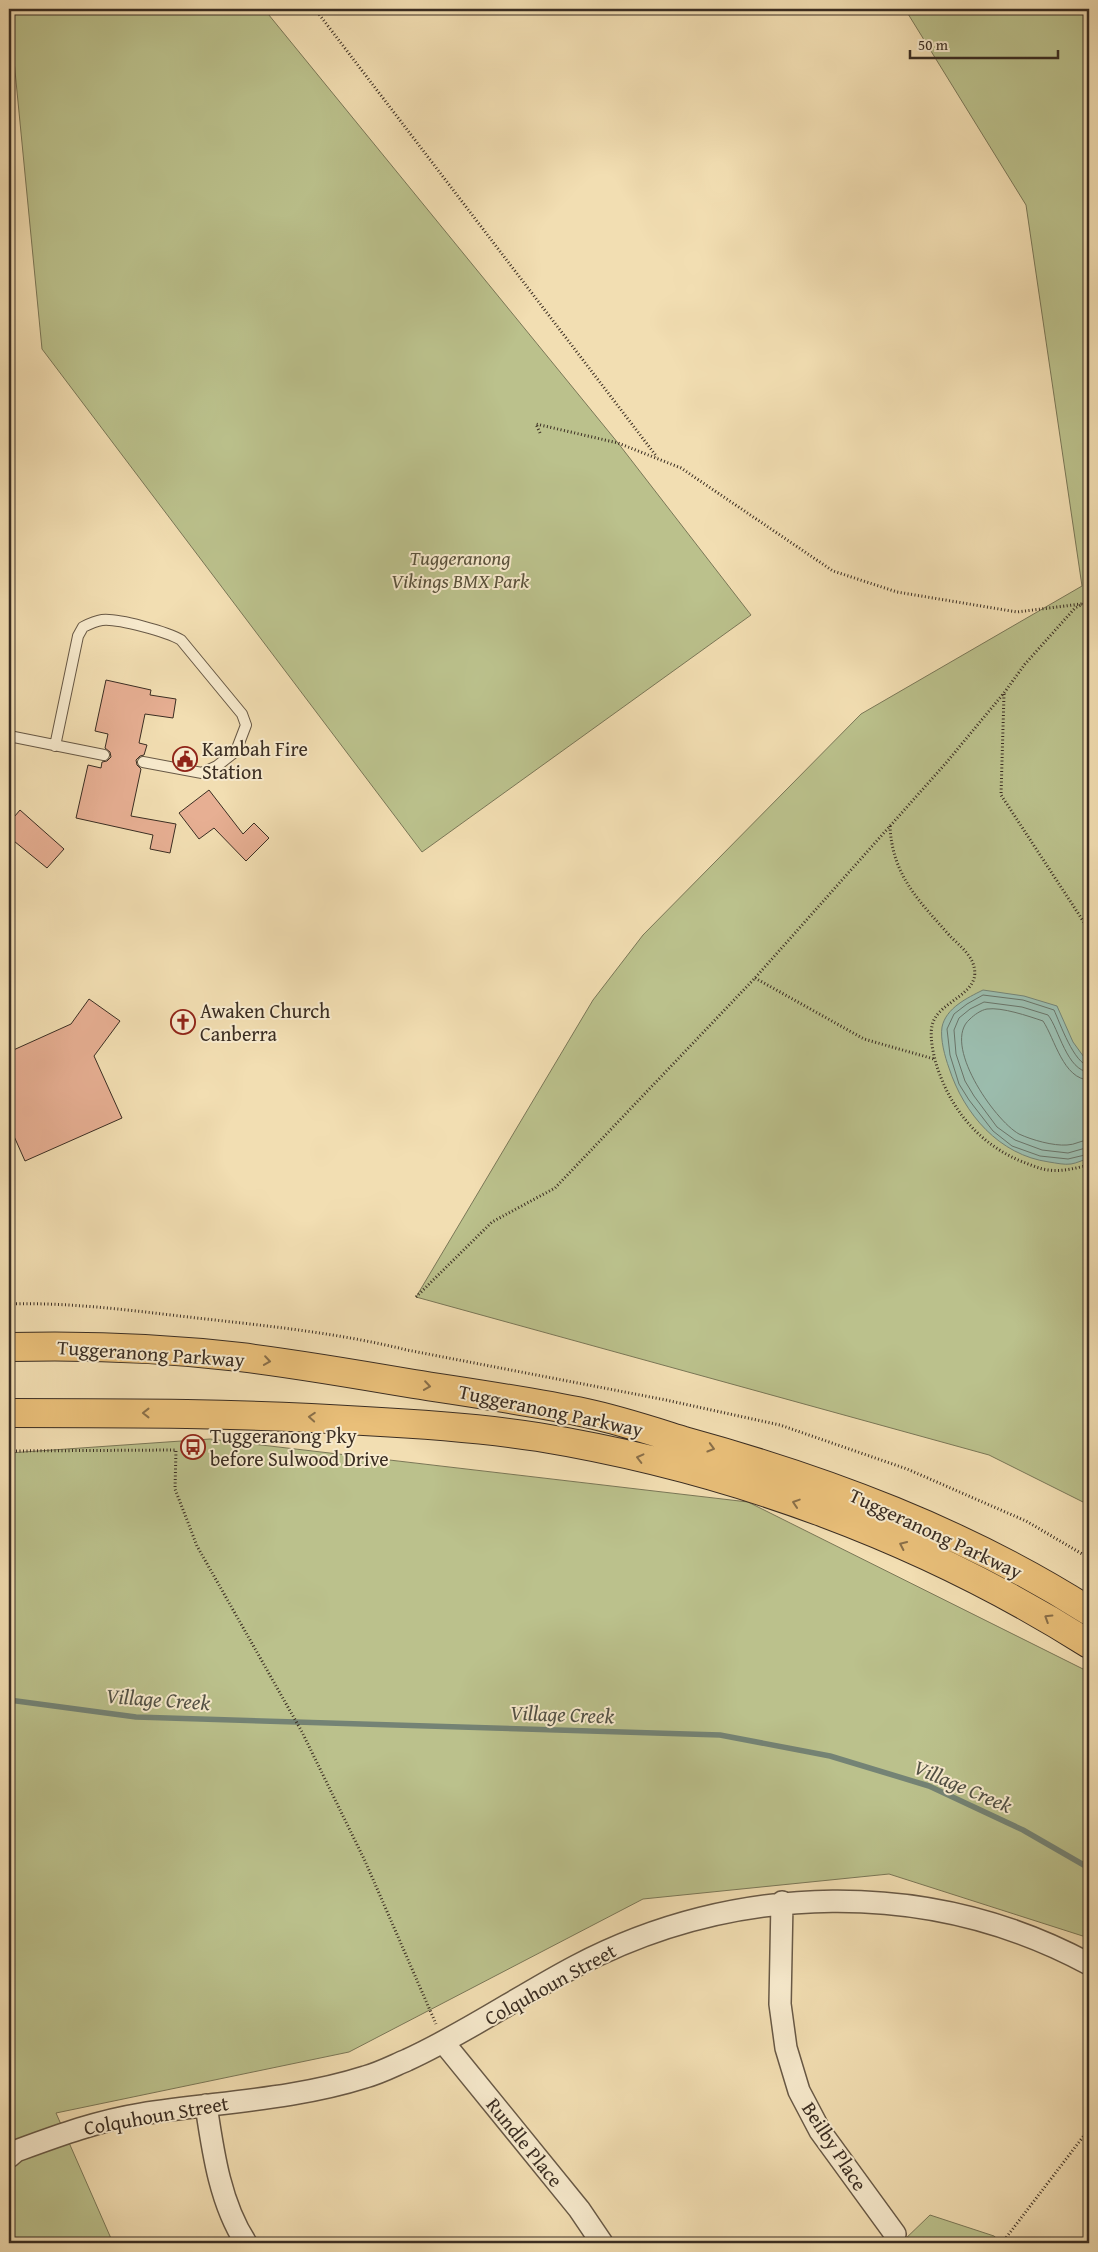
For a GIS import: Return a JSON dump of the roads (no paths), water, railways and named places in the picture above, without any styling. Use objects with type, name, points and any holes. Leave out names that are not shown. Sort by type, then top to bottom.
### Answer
[{"type":"highway","name":"Tuggeranong Parkway","points":[[9,1346],[150,1349],[240,1357],[511,1398],[590,1414],[749,1458],[852,1494],[944,1533],[994,1557],[1089,1611]]},
{"type":"highway","name":"Tuggeranong Parkway","points":[[9,1414],[194,1413],[277,1415],[465,1428],[537,1437],[610,1451],[744,1486],[816,1510],[884,1536],[981,1581],[1036,1610],[1089,1644]]},
{"type":"street","name":"Colquhoun Street","points":[[11,2153],[78,2128],[139,2114],[309,2091],[367,2077],[444,2043],[575,1966],[660,1929],[720,1912],[782,1902],[815,1901],[881,1903],[945,1912],[1006,1928],[1064,1951],[1089,1964]]},
{"type":"street","name":"Beilby Place","points":[[782,1902],[780,2004],[786,2048],[800,2091],[820,2131],[895,2234]]},
{"type":"street","name":"Rundle Place","points":[[444,2043],[579,2209],[602,2243]]},
{"type":"street","points":[[206,2105],[212,2144],[223,2192],[246,2243]]},
{"type":"lane","points":[[55,746],[78,636],[83,627],[95,621],[114,620],[171,634],[181,640],[242,714],[246,725],[236,751],[202,774],[143,762]]},
{"type":"lane","points":[[9,736],[104,755]]},
{"type":"water","points":[[983,990],[1024,996],[1057,1006],[1073,1042],[1089,1064],[1089,1158],[1073,1164],[1063,1164],[1031,1158],[1014,1151],[986,1130],[964,1101],[946,1059],[942,1042],[942,1027],[948,1014],[958,1004]]},
{"type":"waterway","name":"Village Creek","points":[[9,1700],[136,1717],[720,1735],[830,1756],[929,1786],[1023,1830],[1089,1868]]},
{"type":"place","name":"Kambah Fire Station","points":[[185,759]]},
{"type":"place","name":"Awaken Church Canberra","points":[[183,1022]]},
{"type":"place","name":"Tuggeranong Pky before Sulwood Drive","points":[[193,1447]]},
{"type":"park label","name":"Tuggeranong Vikings BMX Park","points":[[460,568]]}]
